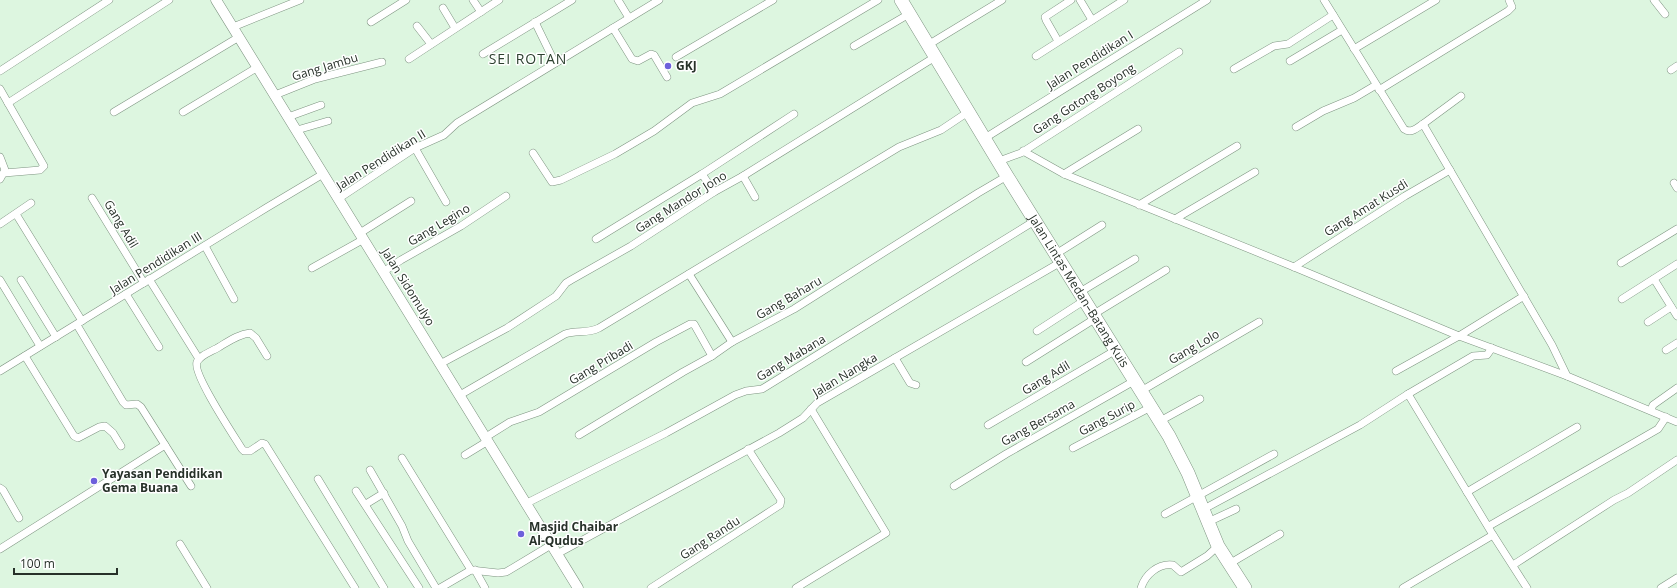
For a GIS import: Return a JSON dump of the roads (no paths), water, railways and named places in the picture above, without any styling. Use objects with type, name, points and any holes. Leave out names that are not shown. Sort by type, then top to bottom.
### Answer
[{"type":"highway","name":"Jalan Lintas Medan–Batang Kuis","points":[[901,0],[1007,176],[1036,220],[1183,460],[1202,510],[1218,546],[1245,588]]},
{"type":"street","points":[[0,71],[109,0]]},
{"type":"street","points":[[8,102],[169,0]]},
{"type":"street","name":"Jalan Sidomulyo","points":[[216,0],[578,588]]},
{"type":"street","points":[[233,27],[300,0]]},
{"type":"street","points":[[371,22],[406,0]]},
{"type":"street","points":[[474,0],[481,12]]},
{"type":"street","points":[[409,59],[499,0]]},
{"type":"street","points":[[483,54],[572,0]]},
{"type":"street","points":[[618,0],[629,18]]},
{"type":"street","name":"Jalan Pendidikan II","points":[[338,199],[415,148],[444,135],[457,123],[659,0]]},
{"type":"street","points":[[676,57],[773,0]]},
{"type":"street","points":[[533,153],[550,180],[553,183],[558,181],[615,154],[654,131],[692,103],[720,94],[878,0]]},
{"type":"street","points":[[928,45],[1002,0]]},
{"type":"street","points":[[1058,41],[1045,17],[1071,0]]},
{"type":"street","points":[[1080,0],[1092,20]]},
{"type":"street","points":[[1324,0],[1406,130],[1412,131],[1424,124],[1461,96]]},
{"type":"street","points":[[1354,49],[1436,0]]},
{"type":"street","points":[[1296,127],[1323,111],[1378,87],[1508,11],[1512,6],[1509,0]]},
{"type":"street","points":[[1654,0],[1665,14]]},
{"type":"street","points":[[1036,56],[1120,1]]},
{"type":"street","name":"Jalan Pendidikan I","points":[[991,149],[1203,1]]},
{"type":"street","points":[[443,8],[455,28]]},
{"type":"street","points":[[854,46],[909,14]]},
{"type":"street","points":[[1234,69],[1274,46],[1288,44],[1333,15]]},
{"type":"street","points":[[535,22],[555,63]]},
{"type":"street","points":[[418,26],[431,44]]},
{"type":"street","points":[[613,28],[632,59],[638,61],[651,54],[654,54],[667,77]]},
{"type":"street","points":[[1290,61],[1342,30]]},
{"type":"street","points":[[114,112],[239,37]]},
{"type":"street","name":"Gang Gotong Boyong","points":[[991,149],[1012,156],[1022,152],[1179,52]]},
{"type":"street","name":"Gang Mandor Jono","points":[[440,364],[519,320],[556,296],[566,283],[631,246],[714,192],[743,176],[935,57]]},
{"type":"street","name":"Gang Jambu","points":[[275,95],[315,79],[382,62]]},
{"type":"street","points":[[183,112],[258,67]]},
{"type":"street","points":[[0,89],[44,166],[40,170],[2,176],[4,165],[0,157]]},
{"type":"street","points":[[288,117],[321,105]]},
{"type":"street","points":[[460,395],[561,336],[570,332],[591,332],[599,328],[899,147],[930,134],[968,112]]},
{"type":"street","points":[[596,239],[702,174],[794,114]]},
{"type":"street","points":[[297,132],[328,122]]},
{"type":"street","points":[[1424,124],[1524,296],[1568,376]]},
{"type":"street","points":[[1064,174],[1138,129]]},
{"type":"street","points":[[1139,205],[1237,146]]},
{"type":"street","points":[[415,148],[446,202]]},
{"type":"street","points":[[1022,152],[1064,174],[1294,267],[1459,336],[1490,351],[1568,376],[1677,422]]},
{"type":"street","name":"Gang Amat Kusdi","points":[[1294,267],[1405,196],[1450,170]]},
{"type":"street","points":[[1175,219],[1255,172]]},
{"type":"street","name":"Jalan Pendidikan III","points":[[0,371],[323,174]]},
{"type":"street","points":[[702,174],[714,192]]},
{"type":"street","points":[[743,176],[755,197]]},
{"type":"street","name":"Gang Baharu","points":[[579,435],[682,372],[712,356],[732,342],[794,309],[1007,176]]},
{"type":"street","name":"Gang Legino","points":[[383,272],[461,226],[506,196]]},
{"type":"street","name":"Gang Adil","points":[[92,198],[199,359]]},
{"type":"street","points":[[312,268],[362,236],[410,201]]},
{"type":"street","points":[[0,224],[31,203]]},
{"type":"street","points":[[16,214],[80,323],[123,402],[126,405],[139,405],[191,486]]},
{"type":"street","name":"Gang Mabana","points":[[526,504],[666,433],[735,395],[746,391],[762,389],[1036,220]]},
{"type":"street","name":"Jalan Nangka","points":[[557,554],[798,422],[817,403],[895,358],[1059,258],[1102,225]]},
{"type":"street","points":[[1621,263],[1677,229]]},
{"type":"street","points":[[205,246],[234,299]]},
{"type":"street","points":[[1037,331],[1135,259]]},
{"type":"street","points":[[1622,299],[1677,264]]},
{"type":"street","points":[[1026,362],[1166,270]]},
{"type":"street","points":[[689,274],[732,342]]},
{"type":"street","points":[[1654,279],[1677,316]]},
{"type":"street","points":[[0,280],[40,346]]},
{"type":"street","points":[[21,280],[56,336]]},
{"type":"street","points":[[126,294],[159,348]]},
{"type":"street","points":[[1396,371],[1459,336],[1524,296]]},
{"type":"street","points":[[1648,322],[1671,307]]},
{"type":"street","name":"Gang Lolo","points":[[1137,386],[1259,322]]},
{"type":"street","name":"Gang Pribadi","points":[[487,439],[510,422],[539,412],[656,342],[690,324],[694,324],[712,356]]},
{"type":"street","points":[[267,356],[256,338],[250,333],[238,336],[199,359],[196,364],[197,372],[244,451],[250,451],[262,443],[265,444],[355,588]]},
{"type":"street","points":[[1666,350],[1677,343]]},
{"type":"street","name":"Gang Adil","points":[[988,425],[1116,350]]},
{"type":"street","points":[[1202,510],[1360,425],[1408,394],[1473,356],[1490,351]]},
{"type":"street","points":[[25,356],[74,436],[78,438],[99,427],[105,426],[113,433],[121,446]]},
{"type":"street","points":[[895,358],[910,383],[916,385]]},
{"type":"street","name":"Gang Bersama","points":[[954,486],[1006,454],[1137,386]]},
{"type":"street","points":[[1651,410],[1654,404],[1677,388]]},
{"type":"street","points":[[1408,394],[1489,526],[1493,535],[1527,588]]},
{"type":"street","points":[[1160,421],[1200,399]]},
{"type":"street","name":"Gang Surip","points":[[1073,448],[1151,407]]},
{"type":"street","points":[[796,588],[886,533],[811,409]]},
{"type":"street","points":[[1489,526],[1579,476],[1660,427],[1665,418]]},
{"type":"street","points":[[1467,492],[1577,427]]},
{"type":"street","points":[[465,455],[487,439]]},
{"type":"street","points":[[1,546],[165,445]]},
{"type":"street","name":"Gang Randu","points":[[651,588],[780,505],[781,500],[748,449]]},
{"type":"street","points":[[1165,514],[1197,495],[1274,454]]},
{"type":"street","points":[[402,458],[485,588]]},
{"type":"street","points":[[1513,565],[1614,500],[1628,493],[1677,460]]},
{"type":"street","points":[[370,470],[402,526],[408,541],[436,588]]},
{"type":"street","points":[[318,479],[384,588]]},
{"type":"street","points":[[0,488],[3,490],[19,518]]},
{"type":"street","points":[[356,491],[366,504],[419,588]]},
{"type":"street","points":[[366,504],[384,493]]},
{"type":"street","points":[[1208,522],[1236,509]]},
{"type":"street","points":[[1229,564],[1280,534]]},
{"type":"street","points":[[1403,588],[1493,535]]},
{"type":"street","points":[[180,544],[207,588]]},
{"type":"street","points":[[440,588],[473,570],[498,573],[506,572],[551,545]]},
{"type":"street","points":[[1141,588],[1145,578],[1163,565],[1173,565],[1181,572],[1207,556],[1218,546]]},
{"type":"street","points":[[1661,588],[1677,578]]},
{"type":"place","name":"GKJ","points":[[668,66]]},
{"type":"place","name":"Yayasan Pendidikan Gema Buana","points":[[94,481]]},
{"type":"place","name":"Masjid Chaibar Al-Qudus","points":[[521,534]]},
{"type":"district","name":"SEI ROTAN","points":[[528,59]]}]
